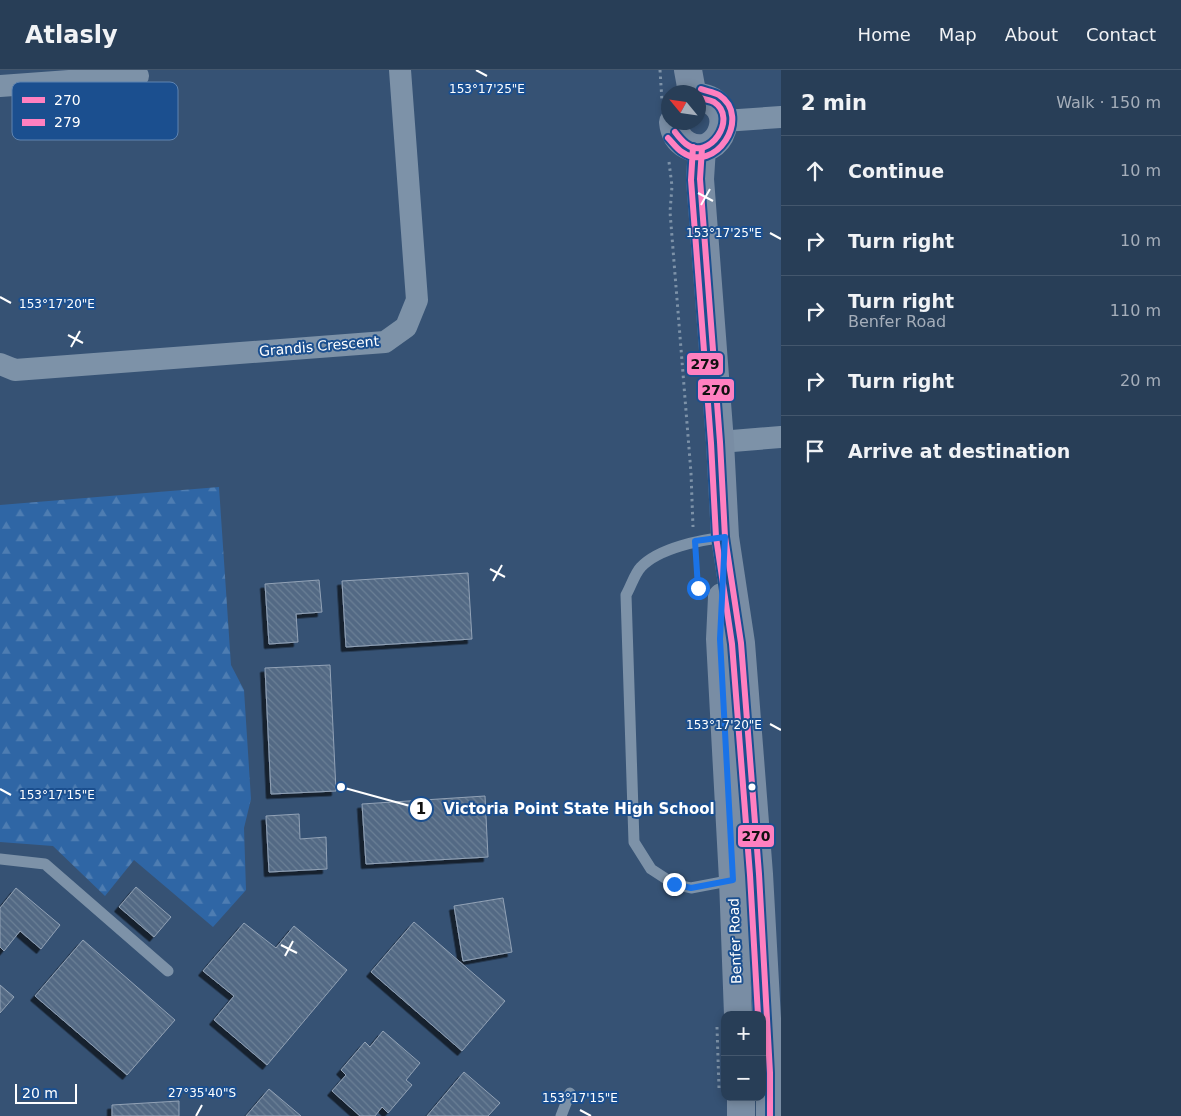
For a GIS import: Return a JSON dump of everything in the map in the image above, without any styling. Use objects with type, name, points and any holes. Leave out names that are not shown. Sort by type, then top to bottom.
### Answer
[{"type":"street","name":"Grandis Crescent","points":[[0,364],[15,370],[384,342],[406,327],[417,300],[400,70]]},
{"type":"street","points":[[688,70],[691,85]]},
{"type":"street","points":[[55,82],[138,76]]},
{"type":"street","points":[[673,130],[679,139],[693,148],[702,148],[715,142],[723,129],[724,121],[719,107],[706,98]]},
{"type":"street","points":[[724,121],[781,117]]},
{"type":"street","name":"Benfer Road","points":[[702,148],[700,179],[720,442],[725,537],[741,643],[759,874],[770,1073],[770,1116]]},
{"type":"street","points":[[720,442],[781,437]]},
{"type":"street","name":"Benfer Road","points":[[725,537],[720,639],[733,880],[727,1011]]},
{"type":"street","points":[[734,1101],[741,1116]]},
{"type":"lane","points":[[725,537],[695,541],[661,554],[641,567],[626,595],[634,842],[651,869],[674,884],[691,888],[759,874]]},
{"type":"lane","points":[[0,859],[45,864],[168,971]]},
{"type":"lane","points":[[562,1116],[570,1093]]},
{"type":"path","points":[[660,70],[663,85]]},
{"type":"path","points":[[668,155],[672,186],[670,212],[691,473],[691,519],[695,541],[697,595]]},
{"type":"green space","points":[[219,487],[231,665],[244,690],[251,799],[244,828],[246,890],[213,927],[134,860],[105,896],[53,846],[0,842],[0,505]]},
{"type":"building","points":[[468,573],[472,639],[346,647],[342,581]]},
{"type":"building","points":[[319,580],[322,612],[296,614],[298,642],[269,644],[265,584]]},
{"type":"building","points":[[330,665],[336,791],[271,794],[265,668]]},
{"type":"building","points":[[485,796],[488,857],[366,864],[362,804]]},
{"type":"building","points":[[299,814],[300,839],[326,837],[327,869],[269,872],[266,816]]},
{"type":"building","points":[[136,887],[171,917],[154,937],[119,907]]},
{"type":"building","points":[[16,888],[60,925],[41,949],[20,931],[4,951],[0,947],[0,908]]},
{"type":"building","points":[[503,898],[512,952],[463,961],[454,906]]},
{"type":"building","points":[[414,922],[505,1001],[462,1051],[371,972]]},
{"type":"building","points":[[244,923],[276,948],[294,926],[347,970],[267,1065],[214,1020],[234,996],[203,971]]},
{"type":"building","points":[[83,940],[175,1020],[127,1075],[35,996]]},
{"type":"building","points":[[0,985],[14,997],[0,1013]]},
{"type":"building","points":[[383,1031],[420,1063],[406,1080],[412,1085],[388,1113],[382,1107],[375,1116],[360,1116],[332,1091],[346,1075],[341,1070],[365,1042],[370,1047]]},
{"type":"building","points":[[464,1072],[500,1103],[488,1116],[427,1116]]},
{"type":"building","points":[[269,1089],[301,1116],[246,1116]]},
{"type":"building","points":[[179,1101],[179,1116],[112,1116],[112,1105]]},
{"type":"transit line","name":"279","points":[[668,138],[680,151],[694,157],[706,156],[717,150],[726,140],[731,129],[732,116],[729,105],[719,95],[706,90]]},
{"type":"transit line","name":"270","points":[[675,132],[686,144],[695,148],[704,147],[712,143],[722,127],[723,118],[721,109],[714,102],[706,100]]},
{"type":"transit line","name":"279","points":[[693,147],[691,180],[711,443],[716,537],[732,644],[750,875],[758,1011]]},
{"type":"transit line","name":"270","points":[[702,148],[700,179],[720,442],[725,537],[741,643],[759,874],[770,1073],[770,1116]]},
{"type":"place","name":"Victoria Point State High School","points":[[341,787]]},
{"type":"route","points":[[674,884],[691,888],[733,880],[720,639],[725,537],[695,541],[698,588]]}]
